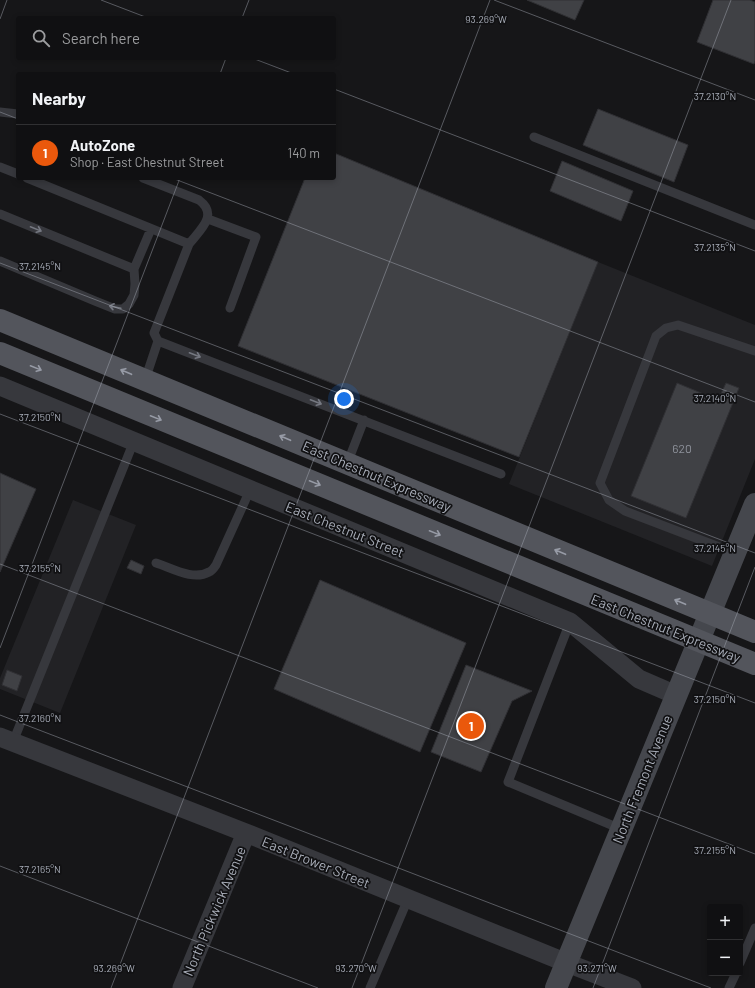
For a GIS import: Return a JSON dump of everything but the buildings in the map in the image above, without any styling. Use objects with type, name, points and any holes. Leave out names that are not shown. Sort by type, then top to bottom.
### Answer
[{"type":"main road","name":"East Chestnut Expressway","points":[[0,320],[755,632]]},
{"type":"main road","name":"East Chestnut Expressway","points":[[0,353],[698,642],[755,664]]},
{"type":"street","name":"East Chestnut Street","points":[[0,386],[570,622],[639,679],[676,695]]},
{"type":"street","name":"North Fremont Avenue","points":[[556,988],[755,504]]},
{"type":"street","name":"East Brower Street","points":[[6,739],[246,833],[632,988]]},
{"type":"street","name":"North Pickwick Avenue","points":[[182,988],[246,833]]},
{"type":"lane","points":[[0,112],[16,114]]},
{"type":"lane","points":[[534,137],[755,225]]},
{"type":"lane","points":[[0,167],[16,173]]},
{"type":"lane","points":[[32,180],[189,244]]},
{"type":"lane","points":[[148,180],[199,200],[206,204],[208,210],[208,219],[189,244],[154,333],[158,341],[502,474]]},
{"type":"lane","points":[[0,214],[134,269]]},
{"type":"lane","points":[[208,219],[256,237],[230,308]]},
{"type":"lane","points":[[0,262],[115,309],[123,309],[129,304],[134,295],[134,269],[151,229]]},
{"type":"lane","points":[[735,553],[625,511],[609,500],[600,483],[656,336],[666,328],[678,325],[755,351]]},
{"type":"lane","points":[[145,380],[158,341]]},
{"type":"lane","points":[[347,464],[364,420]]},
{"type":"lane","points":[[6,739],[134,441]]},
{"type":"lane","points":[[156,563],[190,575],[199,575],[210,572],[216,566],[250,490]]},
{"type":"lane","points":[[570,622],[508,782],[621,830]]},
{"type":"lane","points":[[370,988],[408,899]]},
{"type":"lane","points":[[743,956],[755,928]]},
{"type":"lane","points":[[729,988],[735,976]]},
{"type":"shaded area","points":[[598,262],[755,325],[755,459],[712,566],[509,484]]},
{"type":"shaded area","points":[[73,500],[136,525],[60,713],[0,689],[0,678]]},
{"type":"place","name":"AutoZone","points":[[471,726]]}]
